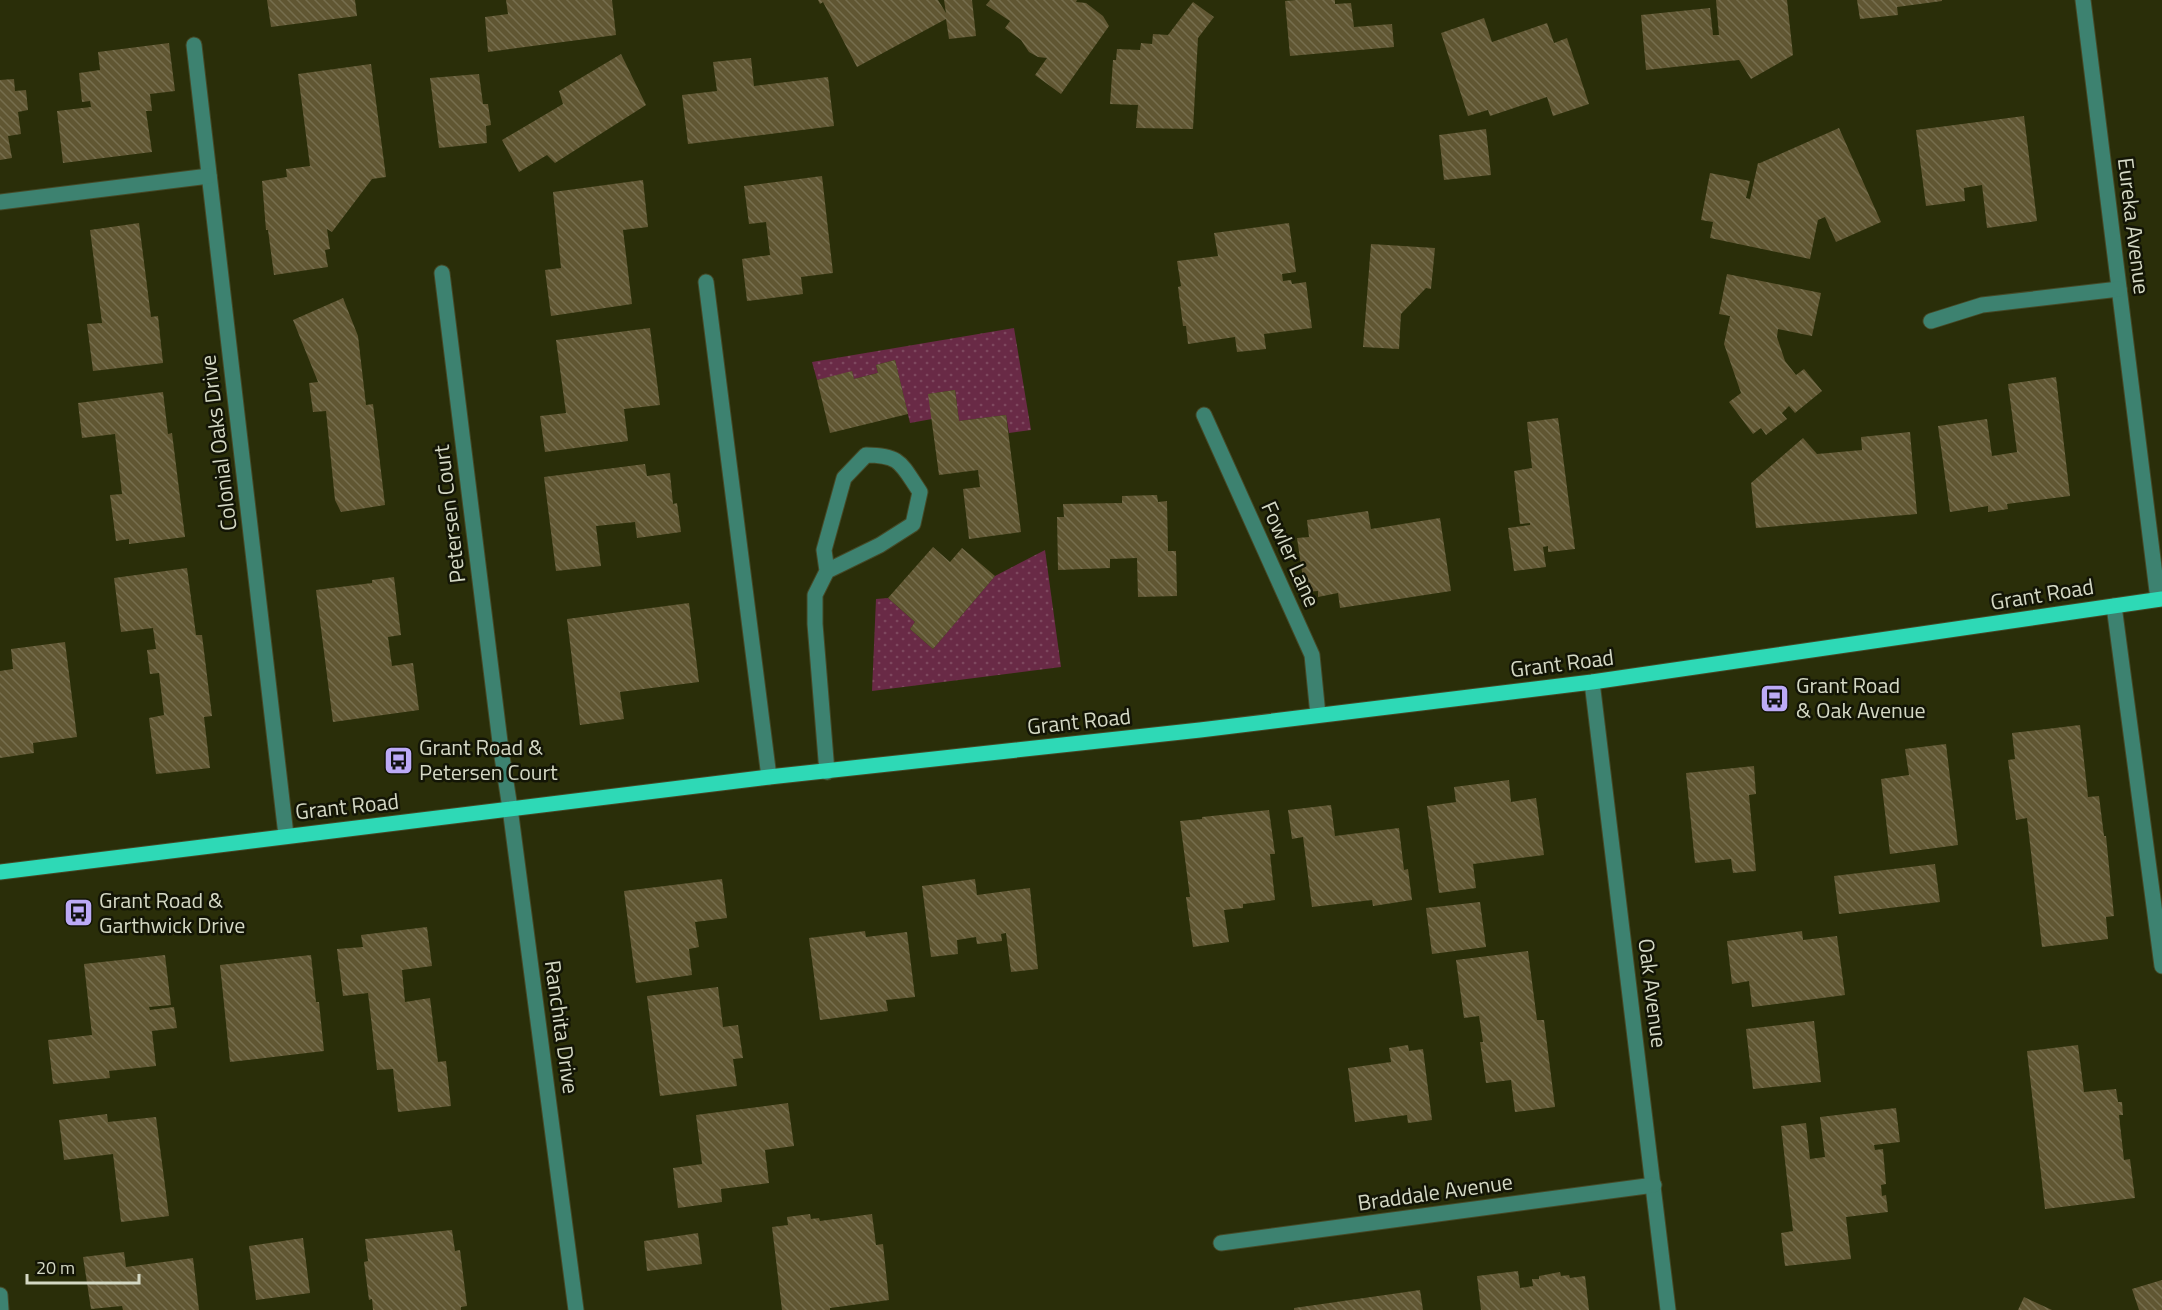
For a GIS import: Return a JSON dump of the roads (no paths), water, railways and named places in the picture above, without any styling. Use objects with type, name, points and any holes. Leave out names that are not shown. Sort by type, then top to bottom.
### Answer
[{"type":"main road","name":"Grant Road","points":[[0,872],[510,808],[1318,716],[1592,682],[2160,599]]},
{"type":"street","name":"Eureka Avenue","points":[[2083,0],[2160,599]]},
{"type":"street","name":"Colonial Oaks Drive","points":[[194,45],[286,835]]},
{"type":"street","points":[[0,202],[209,176]]},
{"type":"street","name":"Petersen Court","points":[[442,273],[501,750]]},
{"type":"street","points":[[706,282],[770,777]]},
{"type":"street","points":[[1930,321],[1982,305],[2119,289]]},
{"type":"street","name":"Fowler Lane","points":[[1204,415],[1312,655],[1318,716]]},
{"type":"street","points":[[827,572],[880,545],[913,524],[920,492],[898,460],[881,455],[866,455],[844,478],[824,550],[827,572],[815,595],[815,624],[827,772]]},
{"type":"street","points":[[2114,606],[2162,966]]},
{"type":"street","name":"Oak Avenue","points":[[1592,682],[1668,1310]]},
{"type":"street","name":"Ranchita Drive","points":[[501,750],[576,1310]]},
{"type":"street","name":"Braddale Avenue","points":[[1221,1243],[1654,1185]]},
{"type":"street","points":[[0,1295],[1,1310]]},
{"type":"place","name":"Grant Road & Oak Avenue","points":[[1775,698]]},
{"type":"place","name":"Grant Road & Petersen Court","points":[[398,760]]},
{"type":"place","name":"Grant Road & Garthwick Drive","points":[[78,913]]}]
